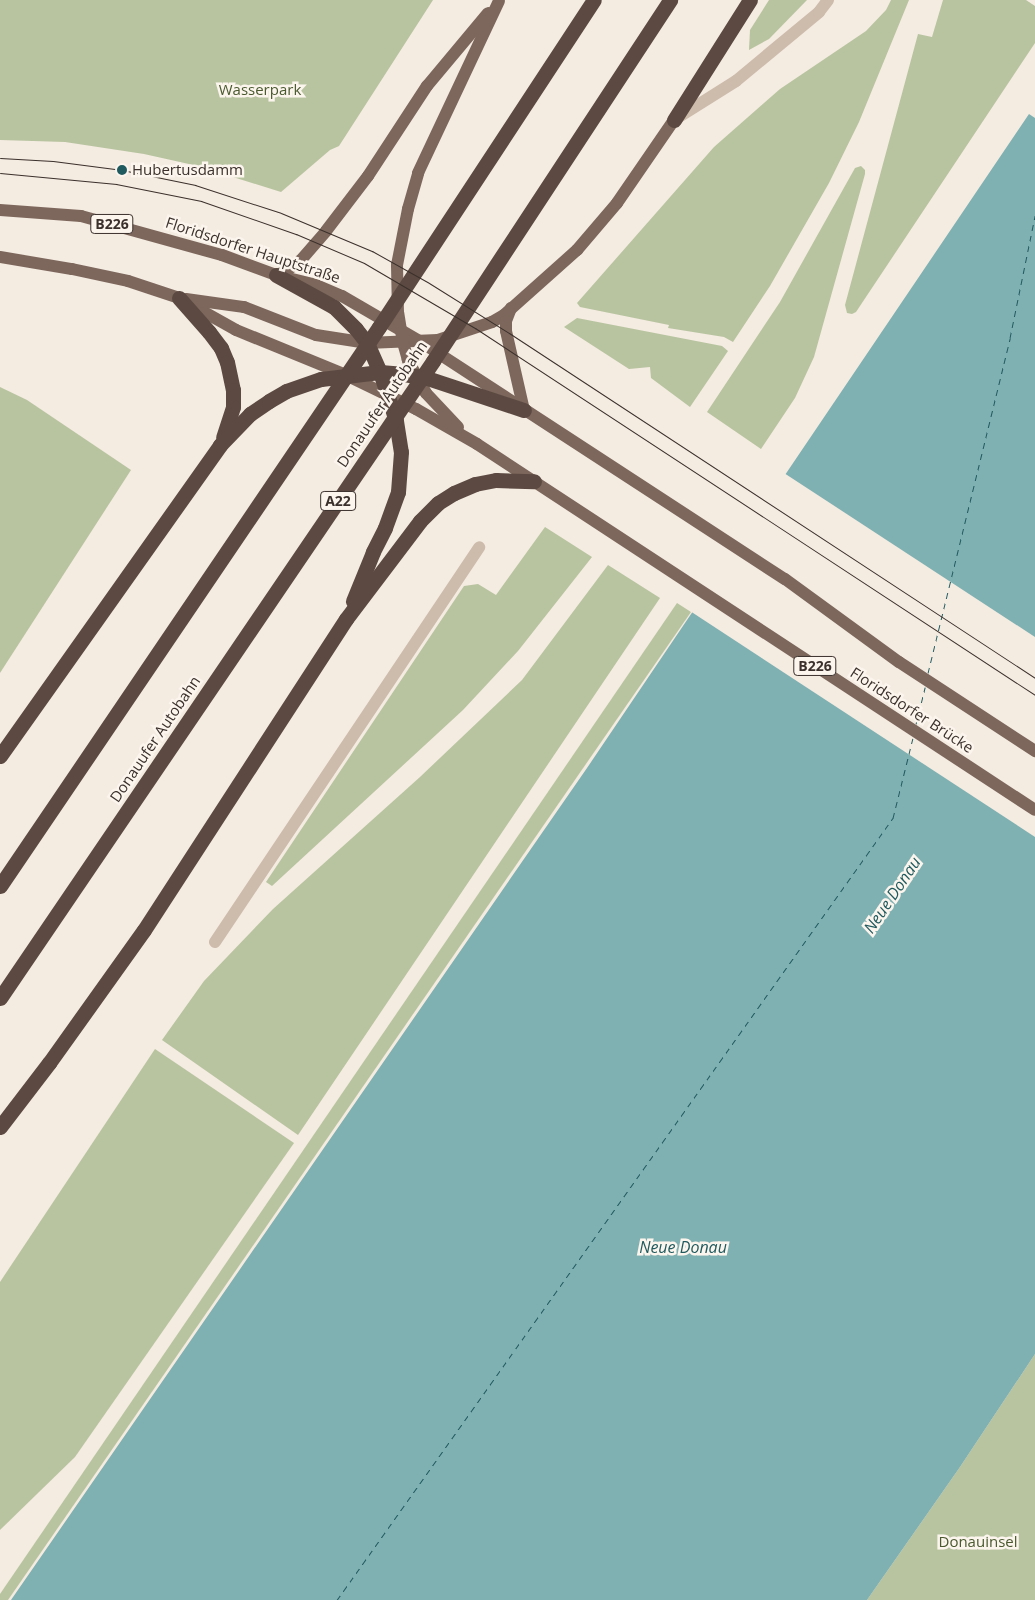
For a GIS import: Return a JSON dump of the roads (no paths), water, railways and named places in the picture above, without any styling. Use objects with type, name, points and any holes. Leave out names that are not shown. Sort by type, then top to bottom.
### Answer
[{"type":"highway","points":[[0,886],[373,336],[594,0]]},
{"type":"highway","name":"Donauufer Autobahn","points":[[0,998],[433,361],[670,0]]},
{"type":"highway","points":[[674,120],[750,0]]},
{"type":"highway","points":[[276,274],[338,302],[346,317],[367,343],[389,396],[396,421],[401,452],[398,492],[346,619]]},
{"type":"highway","points":[[179,298],[221,348],[232,378],[233,407],[220,445]]},
{"type":"highway","points":[[0,756],[220,445],[250,414],[286,391],[321,379],[380,372],[474,385],[524,410]]},
{"type":"highway","points":[[0,1127],[49,1063],[144,930],[346,619],[420,521],[438,502],[475,484],[496,480],[534,481]]},
{"type":"main road","points":[[448,423],[426,394],[416,376],[403,343],[400,329],[397,265],[408,209],[418,173],[499,0]]},
{"type":"main road","points":[[276,274],[286,272],[301,260],[326,231],[368,176],[427,86],[499,0]]},
{"type":"main road","points":[[179,298],[244,307],[316,335],[367,343],[421,342],[456,335],[492,322],[577,250],[617,203],[674,120]]},
{"type":"main road","name":"Floridsdorfer Hauptstraße","points":[[0,210],[81,216],[222,255],[276,274]]},
{"type":"main road","name":"B226","points":[[0,257],[118,279],[179,298],[236,330],[346,375],[448,423],[534,481]]},
{"type":"main road","name":"Floridsdorfer Hauptstraße","points":[[338,302],[400,329],[421,342],[474,385]]},
{"type":"main road","points":[[512,306],[506,321],[507,336],[524,410],[785,579],[900,662],[1035,751]]},
{"type":"main road","name":"Floridsdorfer Brücke","points":[[534,481],[1035,810]]},
{"type":"street","points":[[674,120],[736,81],[819,12],[828,0]]},
{"type":"street","points":[[215,942],[479,547]]},
{"type":"water","name":"Neue Donau","points":[[1029,114],[1035,118],[1035,1354],[960,1467],[867,1600],[11,1600],[587,768]]},
{"type":"tram line","points":[[0,158],[53,161],[122,170],[195,185],[281,213],[372,251],[429,283],[509,333],[1035,678]]},
{"type":"tram line","points":[[0,173],[116,184],[201,201],[296,234],[364,263],[475,328],[1035,695]]},
{"type":"place","name":"Hubertusdamm","points":[[122,170]]},
{"type":"park label","name":"Wasserpark","points":[[260,90]]},
{"type":"park label","name":"Donauinsel","points":[[978,1542]]}]
